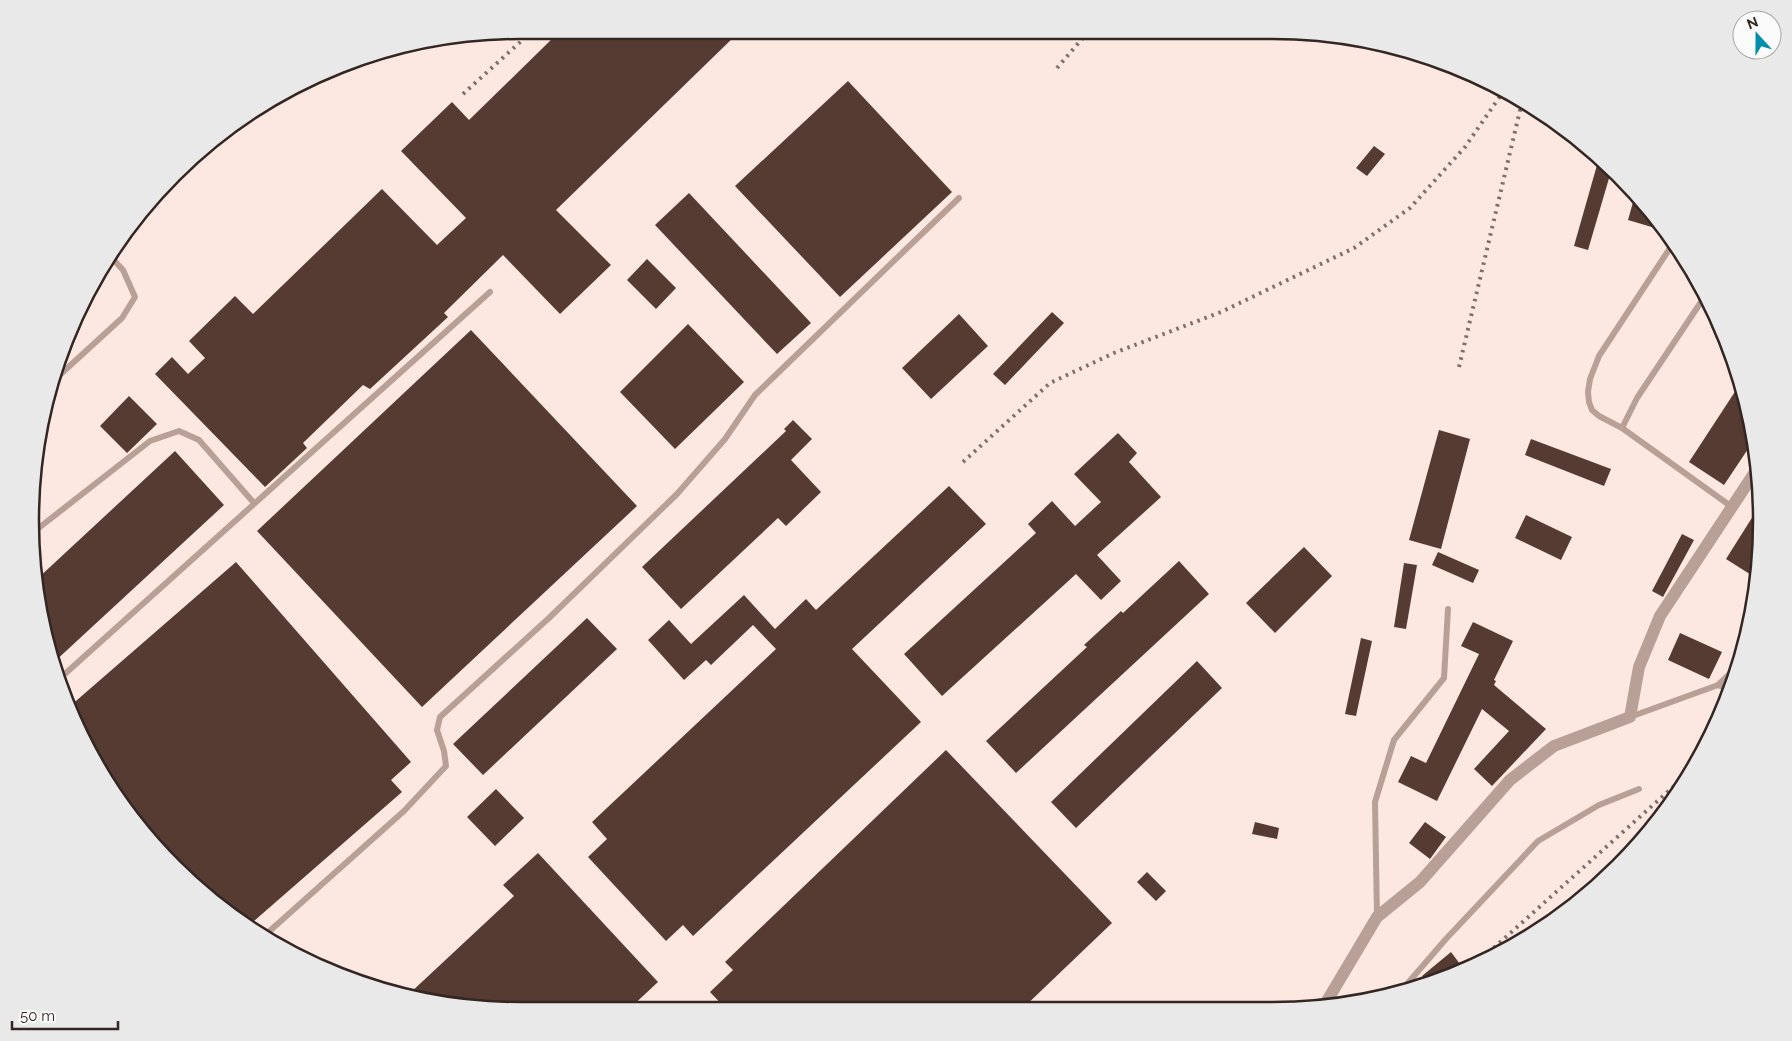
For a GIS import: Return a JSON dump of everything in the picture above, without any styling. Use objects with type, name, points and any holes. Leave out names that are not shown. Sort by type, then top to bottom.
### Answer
[{"type":"street","points":[[1328,999],[1377,917],[1420,882],[1510,780],[1554,746],[1630,717],[1639,667],[1660,616],[1751,478]]},
{"type":"lane","points":[[269,931],[404,810],[446,766],[444,751],[437,730],[440,717],[549,618],[677,494],[725,439],[755,395],[959,198]]},
{"type":"lane","points":[[1669,249],[1599,356],[1590,379],[1589,402],[1592,410],[1599,416],[1622,428],[1732,507]]},
{"type":"lane","points":[[62,373],[122,318],[136,297],[123,270],[115,261]]},
{"type":"lane","points":[[64,675],[490,292]]},
{"type":"lane","points":[[1622,428],[1641,390],[1701,302]]},
{"type":"lane","points":[[39,528],[150,441],[179,431],[199,440],[254,504]]},
{"type":"lane","points":[[1377,917],[1375,802],[1394,740],[1444,678],[1448,609]]},
{"type":"lane","points":[[1630,717],[1718,685],[1728,676]]},
{"type":"lane","points":[[1718,685],[1723,687]]},
{"type":"lane","points":[[1409,982],[1445,940],[1538,841],[1599,805],[1639,789]]},
{"type":"building","points":[[552,39],[732,39],[556,210],[611,265],[560,314],[503,255],[444,313],[448,317],[370,389],[363,385],[303,443],[307,448],[265,487],[155,374],[172,357],[188,374],[205,358],[189,341],[235,296],[253,314],[382,189],[437,245],[466,218],[401,151],[452,102],[469,120]]},
{"type":"building","points":[[848,81],[952,192],[840,297],[735,186]]},
{"type":"building","points":[[1374,146],[1385,154],[1367,176],[1356,168]]},
{"type":"building","points":[[1597,166],[1609,177],[1588,250],[1574,246]]},
{"type":"building","points":[[689,193],[811,323],[777,354],[655,225]]},
{"type":"building","points":[[1633,202],[1655,228],[1628,220]]},
{"type":"building","points":[[647,259],[676,288],[656,309],[627,280]]},
{"type":"building","points":[[1052,312],[1064,323],[1005,385],[993,374]]},
{"type":"building","points":[[959,314],[988,346],[931,399],[902,368]]},
{"type":"building","points":[[688,324],[744,382],[675,449],[620,392]]},
{"type":"building","points":[[471,330],[637,506],[422,707],[257,531]]},
{"type":"building","points":[[1735,391],[1748,450],[1724,485],[1689,462]]},
{"type":"building","points":[[129,396],[157,424],[127,453],[100,426]]},
{"type":"building","points":[[793,420],[812,439],[791,460],[821,492],[786,526],[778,518],[681,609],[642,567],[786,431],[784,429]]},
{"type":"building","points":[[1439,430],[1470,439],[1441,549],[1409,540]]},
{"type":"building","points":[[1118,433],[1137,453],[1129,462],[1161,497],[1097,555],[1121,581],[1101,600],[1076,574],[942,696],[904,654],[1036,533],[1028,524],[1052,501],[1075,526],[1101,502],[1074,474]]},
{"type":"building","points":[[1531,439],[1611,469],[1604,486],[1525,455]]},
{"type":"building","points":[[175,451],[224,505],[59,658],[48,614],[42,574]]},
{"type":"building","points":[[949,486],[986,524],[852,649],[921,722],[693,936],[683,925],[666,941],[588,857],[607,839],[592,822],[776,649],[753,625],[711,665],[706,660],[684,680],[648,640],[669,620],[691,644],[744,595],[775,629],[806,599],[816,610]]},
{"type":"building","points":[[1526,515],[1572,537],[1561,560],[1515,538]]},
{"type":"building","points":[[1753,516],[1750,574],[1726,559]]},
{"type":"building","points":[[1682,534],[1694,540],[1663,597],[1652,591]]},
{"type":"building","points":[[1304,547],[1332,576],[1275,633],[1246,603]]},
{"type":"building","points":[[1438,552],[1479,570],[1473,583],[1432,565]]},
{"type":"building","points":[[1179,561],[1209,594],[1016,773],[986,741],[1087,647],[1084,645],[1121,611],[1123,613]]},
{"type":"building","points":[[236,562],[411,762],[391,780],[402,792],[254,921],[203,883],[158,838],[138,814],[103,761],[74,703]]},
{"type":"building","points":[[1404,563],[1417,565],[1406,629],[1394,627]]},
{"type":"building","points":[[587,618],[617,649],[483,775],[453,744]]},
{"type":"building","points":[[1473,622],[1513,641],[1494,680],[1496,681],[1494,685],[1546,729],[1492,786],[1474,769],[1509,731],[1482,709],[1437,801],[1398,782],[1411,756],[1426,763],[1479,654],[1461,646]]},
{"type":"building","points":[[1680,633],[1722,652],[1709,679],[1668,660]]},
{"type":"building","points":[[1361,638],[1372,641],[1356,716],[1345,714]]},
{"type":"building","points":[[1197,661],[1222,688],[1076,828],[1051,802]]},
{"type":"building","points":[[946,750],[1112,923],[1029,1002],[719,1002],[710,992],[733,970],[725,962]]},
{"type":"building","points":[[496,789],[524,818],[495,846],[467,817]]},
{"type":"building","points":[[1255,822],[1279,828],[1277,839],[1252,834]]},
{"type":"building","points":[[1425,822],[1446,837],[1430,859],[1409,843]]},
{"type":"building","points":[[538,853],[658,982],[637,1002],[489,1001],[458,998],[413,990],[514,896],[503,885]]},
{"type":"building","points":[[1147,872],[1166,891],[1156,901],[1137,882]]},
{"type":"building","points":[[1451,952],[1460,964],[1426,977],[1422,976]]},
{"type":"railway","points":[[463,94],[524,39]]},
{"type":"railway","points":[[1057,68],[1082,39]]},
{"type":"railway","points":[[963,462],[1050,383],[1114,353],[1221,312],[1354,248],[1410,208],[1465,147],[1500,96]]},
{"type":"railway","points":[[1459,367],[1520,108]]},
{"type":"railway","points":[[1493,948],[1672,788]]}]
